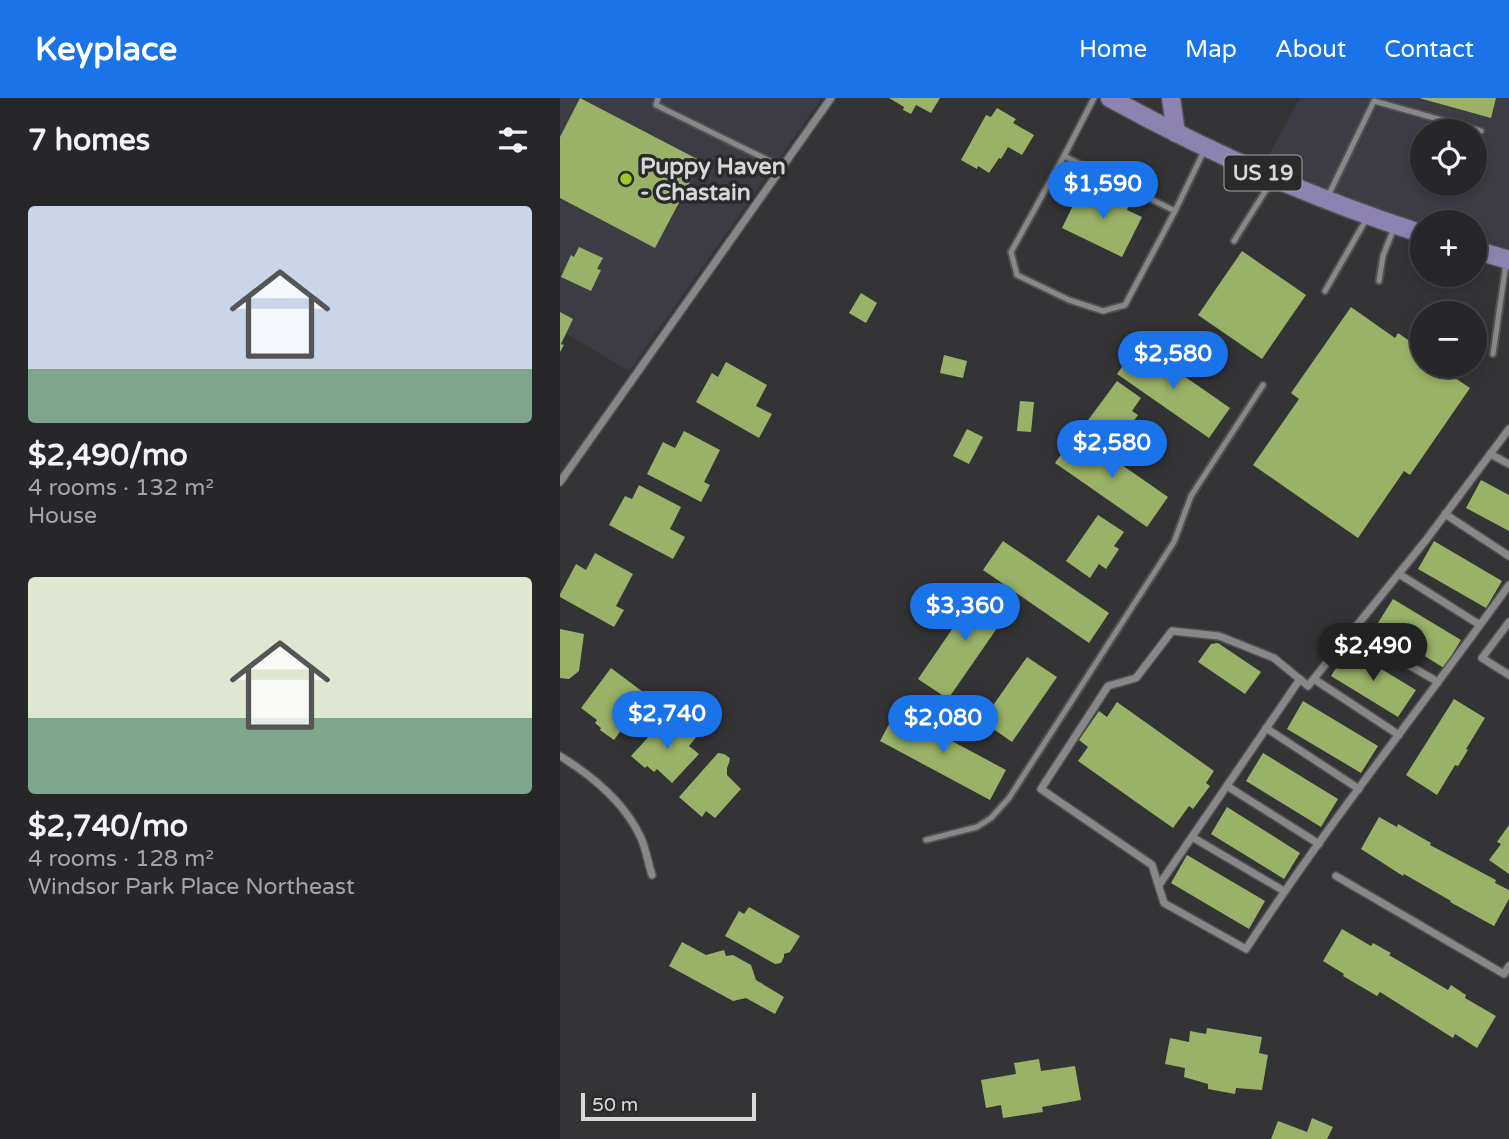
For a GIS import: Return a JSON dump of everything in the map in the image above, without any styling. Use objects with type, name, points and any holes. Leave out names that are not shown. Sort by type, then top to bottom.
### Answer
[{"type":"main road","name":"US 19","points":[[1110,98],[1273,178],[1410,230]]},
{"type":"main road","points":[[1171,98],[1177,133]]},
{"type":"main road","points":[[1487,253],[1508,259]]},
{"type":"street","points":[[560,482],[831,98]]},
{"type":"street","points":[[1509,429],[1399,574],[1308,686],[1274,658],[1219,636],[1172,632],[1136,678],[1108,686],[1041,789],[1152,865],[1164,903],[1247,949],[1284,891],[1509,585]]},
{"type":"street","points":[[1490,454],[1509,464]]},
{"type":"street","points":[[1445,514],[1509,556]]},
{"type":"street","points":[[1399,574],[1480,625]]},
{"type":"street","points":[[1509,622],[1482,658],[1509,676]]},
{"type":"street","points":[[1352,632],[1438,682]]},
{"type":"street","points":[[1159,885],[1300,679]]},
{"type":"street","points":[[1314,679],[1399,735]]},
{"type":"street","points":[[1266,728],[1359,789]]},
{"type":"street","points":[[560,756],[579,767],[620,805],[640,837],[652,875]]},
{"type":"street","points":[[1227,786],[1318,844]]},
{"type":"street","points":[[1192,837],[1284,891]]},
{"type":"street","points":[[1336,876],[1506,976],[1509,966]]},
{"type":"lane","points":[[658,98],[656,105],[782,167]]},
{"type":"lane","points":[[1094,98],[1012,252],[1017,275],[1069,300],[1103,311],[1125,305],[1206,147]]},
{"type":"lane","points":[[1326,199],[1374,101],[1438,119]]},
{"type":"lane","points":[[1064,156],[1175,211]]},
{"type":"lane","points":[[1234,241],[1273,178]]},
{"type":"lane","points":[[1325,291],[1368,215]]},
{"type":"lane","points":[[1379,281],[1383,256],[1395,225]]},
{"type":"lane","points":[[1493,354],[1508,259]]},
{"type":"lane","points":[[926,840],[977,827],[991,818],[1009,798],[1174,542],[1191,496],[1263,384]]},
{"type":"shaded area","points":[[560,98],[822,98],[629,371],[560,330]]},
{"type":"shaded area","points":[[1300,98],[1509,98],[1509,260],[1487,252],[1487,210],[1410,210],[1410,224],[1265,162]]},
{"type":"building","name":"Puppy Haven - Chastain","points":[[580,98],[701,161],[655,248],[560,198],[560,137]]},
{"type":"building","points":[[889,98],[940,98],[931,113],[916,105],[911,114]]},
{"type":"building","points":[[1419,98],[1496,98],[1491,118]]},
{"type":"building","points":[[997,108],[1016,119],[1013,123],[1034,135],[1022,155],[1008,147],[989,173],[961,160],[986,115],[991,117]]},
{"type":"building","points":[[1082,187],[1097,195],[1100,189],[1130,203],[1127,210],[1142,217],[1122,257],[1062,228]]},
{"type":"building","points":[[579,247],[603,258],[597,269],[601,270],[591,291],[561,277],[571,255],[574,257]]},
{"type":"building","points":[[1242,251],[1306,295],[1262,359],[1198,315]]},
{"type":"building","points":[[861,293],[877,303],[866,323],[849,313]]},
{"type":"building","points":[[1351,307],[1395,338],[1398,333],[1410,341],[1410,378],[1455,378],[1470,388],[1410,475],[1404,471],[1358,538],[1253,465],[1299,399],[1291,393]]},
{"type":"building","points":[[560,312],[573,319],[560,352]]},
{"type":"building","points":[[1138,344],[1230,408],[1209,438],[1117,374]]},
{"type":"building","points":[[944,355],[967,361],[963,378],[940,373]]},
{"type":"building","points":[[726,362],[767,385],[756,406],[772,414],[759,438],[696,402],[712,373],[718,377]]},
{"type":"building","points":[[1117,381],[1141,398],[1132,411],[1138,415],[1123,436],[1117,432],[1108,444],[1083,427]]},
{"type":"building","points":[[1020,401],[1034,402],[1031,432],[1017,431]]},
{"type":"building","points":[[967,429],[983,437],[969,464],[953,456]]},
{"type":"building","points":[[684,431],[720,450],[704,482],[710,485],[701,502],[647,474],[663,442],[675,448]]},
{"type":"building","points":[[1076,433],[1168,497],[1147,527],[1055,463]]},
{"type":"building","points":[[1481,480],[1509,495],[1509,531],[1466,508]]},
{"type":"building","points":[[639,485],[681,507],[670,529],[685,537],[673,559],[609,525],[625,496],[632,499]]},
{"type":"building","points":[[1098,515],[1124,532],[1114,546],[1119,549],[1106,569],[1099,564],[1090,578],[1066,561]]},
{"type":"building","points":[[1003,541],[1109,613],[1089,643],[983,570]]},
{"type":"building","points":[[1434,541],[1502,581],[1486,608],[1418,569]]},
{"type":"building","points":[[595,553],[633,574],[616,606],[624,610],[614,627],[560,597],[576,564],[586,570]]},
{"type":"building","points":[[981,587],[1011,608],[948,699],[918,679]]},
{"type":"building","points":[[1393,599],[1461,640],[1444,668],[1376,626]]},
{"type":"building","points":[[560,629],[584,634],[579,671],[569,679],[560,678]]},
{"type":"building","points":[[1218,643],[1261,672],[1245,694],[1198,662],[1211,644]]},
{"type":"building","points":[[1348,649],[1416,690],[1398,717],[1331,676]]},
{"type":"building","points":[[1027,657],[1057,677],[1012,742],[982,721]]},
{"type":"building","points":[[611,668],[647,695],[614,740],[600,730],[595,723],[597,720],[581,708]]},
{"type":"building","points":[[1454,699],[1485,718],[1466,749],[1468,750],[1458,766],[1455,765],[1437,795],[1406,775]]},
{"type":"building","points":[[1303,701],[1378,746],[1361,773],[1287,729]]},
{"type":"building","points":[[1117,702],[1214,771],[1206,783],[1210,786],[1193,809],[1189,806],[1173,828],[1078,761],[1088,747],[1079,740],[1099,711],[1107,717]]},
{"type":"building","points":[[896,711],[1006,770],[990,800],[880,741]]},
{"type":"building","points":[[663,721],[675,733],[684,724],[697,736],[689,746],[699,754],[672,783],[657,769],[654,772],[647,766],[645,768],[631,756]]},
{"type":"building","points":[[718,753],[730,758],[727,775],[741,789],[715,818],[706,811],[702,817],[679,797]]},
{"type":"building","points":[[1263,753],[1338,799],[1321,827],[1246,781]]},
{"type":"building","points":[[1227,807],[1300,853],[1284,879],[1211,834]]},
{"type":"building","points":[[1379,817],[1397,827],[1398,824],[1509,890],[1509,899],[1494,926],[1404,874],[1403,876],[1361,849]]},
{"type":"building","points":[[1509,825],[1509,874],[1489,860],[1501,844],[1497,842]]},
{"type":"building","points":[[1187,855],[1265,901],[1249,929],[1171,883]]},
{"type":"building","points":[[749,907],[800,936],[790,952],[784,954],[781,963],[775,964],[725,936],[739,911],[744,914]]},
{"type":"building","points":[[1342,929],[1371,946],[1373,943],[1391,953],[1389,955],[1448,990],[1451,985],[1466,995],[1465,998],[1496,1016],[1477,1048],[1455,1034],[1453,1038],[1380,992],[1377,996],[1323,961]]},
{"type":"building","points":[[682,942],[706,955],[724,950],[726,956],[733,955],[751,965],[756,980],[784,997],[775,1014],[746,998],[733,1001],[669,966]]},
{"type":"building","points":[[1207,1028],[1262,1037],[1259,1053],[1268,1055],[1262,1090],[1236,1088],[1235,1094],[1208,1089],[1208,1084],[1184,1077],[1185,1068],[1165,1064],[1170,1038],[1189,1042],[1190,1031],[1206,1034]]},
{"type":"building","points":[[1039,1059],[1041,1071],[1075,1066],[1081,1100],[1042,1107],[1043,1112],[1003,1118],[1001,1105],[986,1108],[981,1080],[1016,1074],[1014,1063]]},
{"type":"building","points":[[1312,1118],[1333,1127],[1327,1139],[1271,1139],[1278,1121],[1307,1132]]},
{"type":"place","name":"Puppy Haven - Chastain","points":[[626,179]]}]
